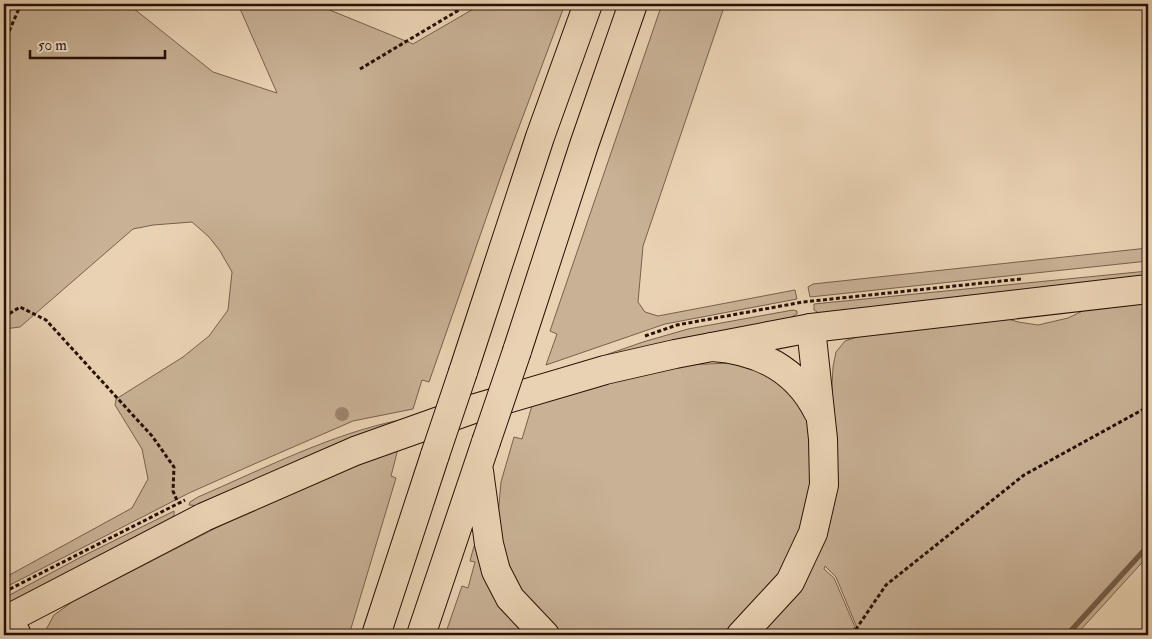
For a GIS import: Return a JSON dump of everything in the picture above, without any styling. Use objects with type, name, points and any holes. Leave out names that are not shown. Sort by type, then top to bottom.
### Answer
[{"type":"main road","points":[[376,635],[540,137],[588,4]]},
{"type":"main road","points":[[421,635],[632,4]]},
{"type":"main road","points":[[10,625],[204,517],[355,451],[476,408],[605,370],[712,346],[811,328],[1148,289]]},
{"type":"main road","points":[[741,635],[790,582],[813,533],[824,485],[821,418],[811,328]]},
{"type":"main road","points":[[712,346],[751,353],[776,364],[804,389],[821,418]]},
{"type":"main road","points":[[482,454],[489,544],[496,571],[510,598],[545,635]]},
{"type":"path","points":[[4,43],[21,4]]},
{"type":"path","points":[[360,69],[469,4]]},
{"type":"path","points":[[4,317],[20,307],[46,320],[152,436],[174,467],[173,490],[178,503]]},
{"type":"path","points":[[852,635],[886,585],[1024,475],[1142,410],[1148,413]]},
{"type":"shaded area","points":[[14,4],[128,4],[213,72],[277,93],[238,4],[315,4],[413,44],[482,4],[565,4],[504,167],[429,382],[422,380],[413,409],[353,421],[261,461],[189,493],[4,588],[4,578],[132,508],[148,479],[142,449],[115,405],[116,399],[183,357],[209,336],[228,310],[232,272],[220,251],[209,237],[192,222],[153,225],[133,229],[20,327],[4,329],[4,24]]},
{"type":"shaded area","points":[[662,4],[725,4],[643,246],[638,302],[645,312],[658,316],[795,290],[797,299],[665,324],[546,365],[557,334],[550,331]]},
{"type":"shaded area","points":[[1148,248],[1148,261],[810,297],[808,287],[813,284]]},
{"type":"shaded area","points":[[1148,271],[1148,280],[829,314],[819,313],[814,310],[814,304]]},
{"type":"shaded area","points":[[1148,299],[1148,556],[1076,635],[860,635],[836,577],[825,566],[824,569],[834,578],[855,627],[846,635],[759,635],[790,603],[808,577],[830,521],[835,469],[833,367],[836,352],[845,341],[860,336],[1005,318],[1038,325],[1068,318],[1091,307]]},
{"type":"shaded area","points":[[793,310],[797,311],[797,314],[788,319],[565,369],[643,342],[688,329]]},
{"type":"shaded area","points":[[731,363],[756,365],[772,371],[806,412],[813,455],[810,506],[788,562],[764,597],[727,629],[717,635],[558,635],[548,630],[507,575],[498,516],[501,482],[514,437],[522,439],[534,399],[683,365]]},
{"type":"shaded area","points":[[400,420],[407,421],[201,506],[189,505],[190,502],[198,497],[298,453],[348,434]]},
{"type":"shaded area","points":[[399,445],[391,476],[396,478],[349,635],[43,635],[54,615],[72,602],[282,494]]},
{"type":"shaded area","points":[[174,511],[173,517],[165,524],[4,606],[4,598]]},
{"type":"shaded area","points":[[474,546],[483,546],[533,635],[445,635],[462,586],[468,588],[475,562],[470,561]]},
{"type":"waterway","points":[[1067,635],[1148,546]]}]
